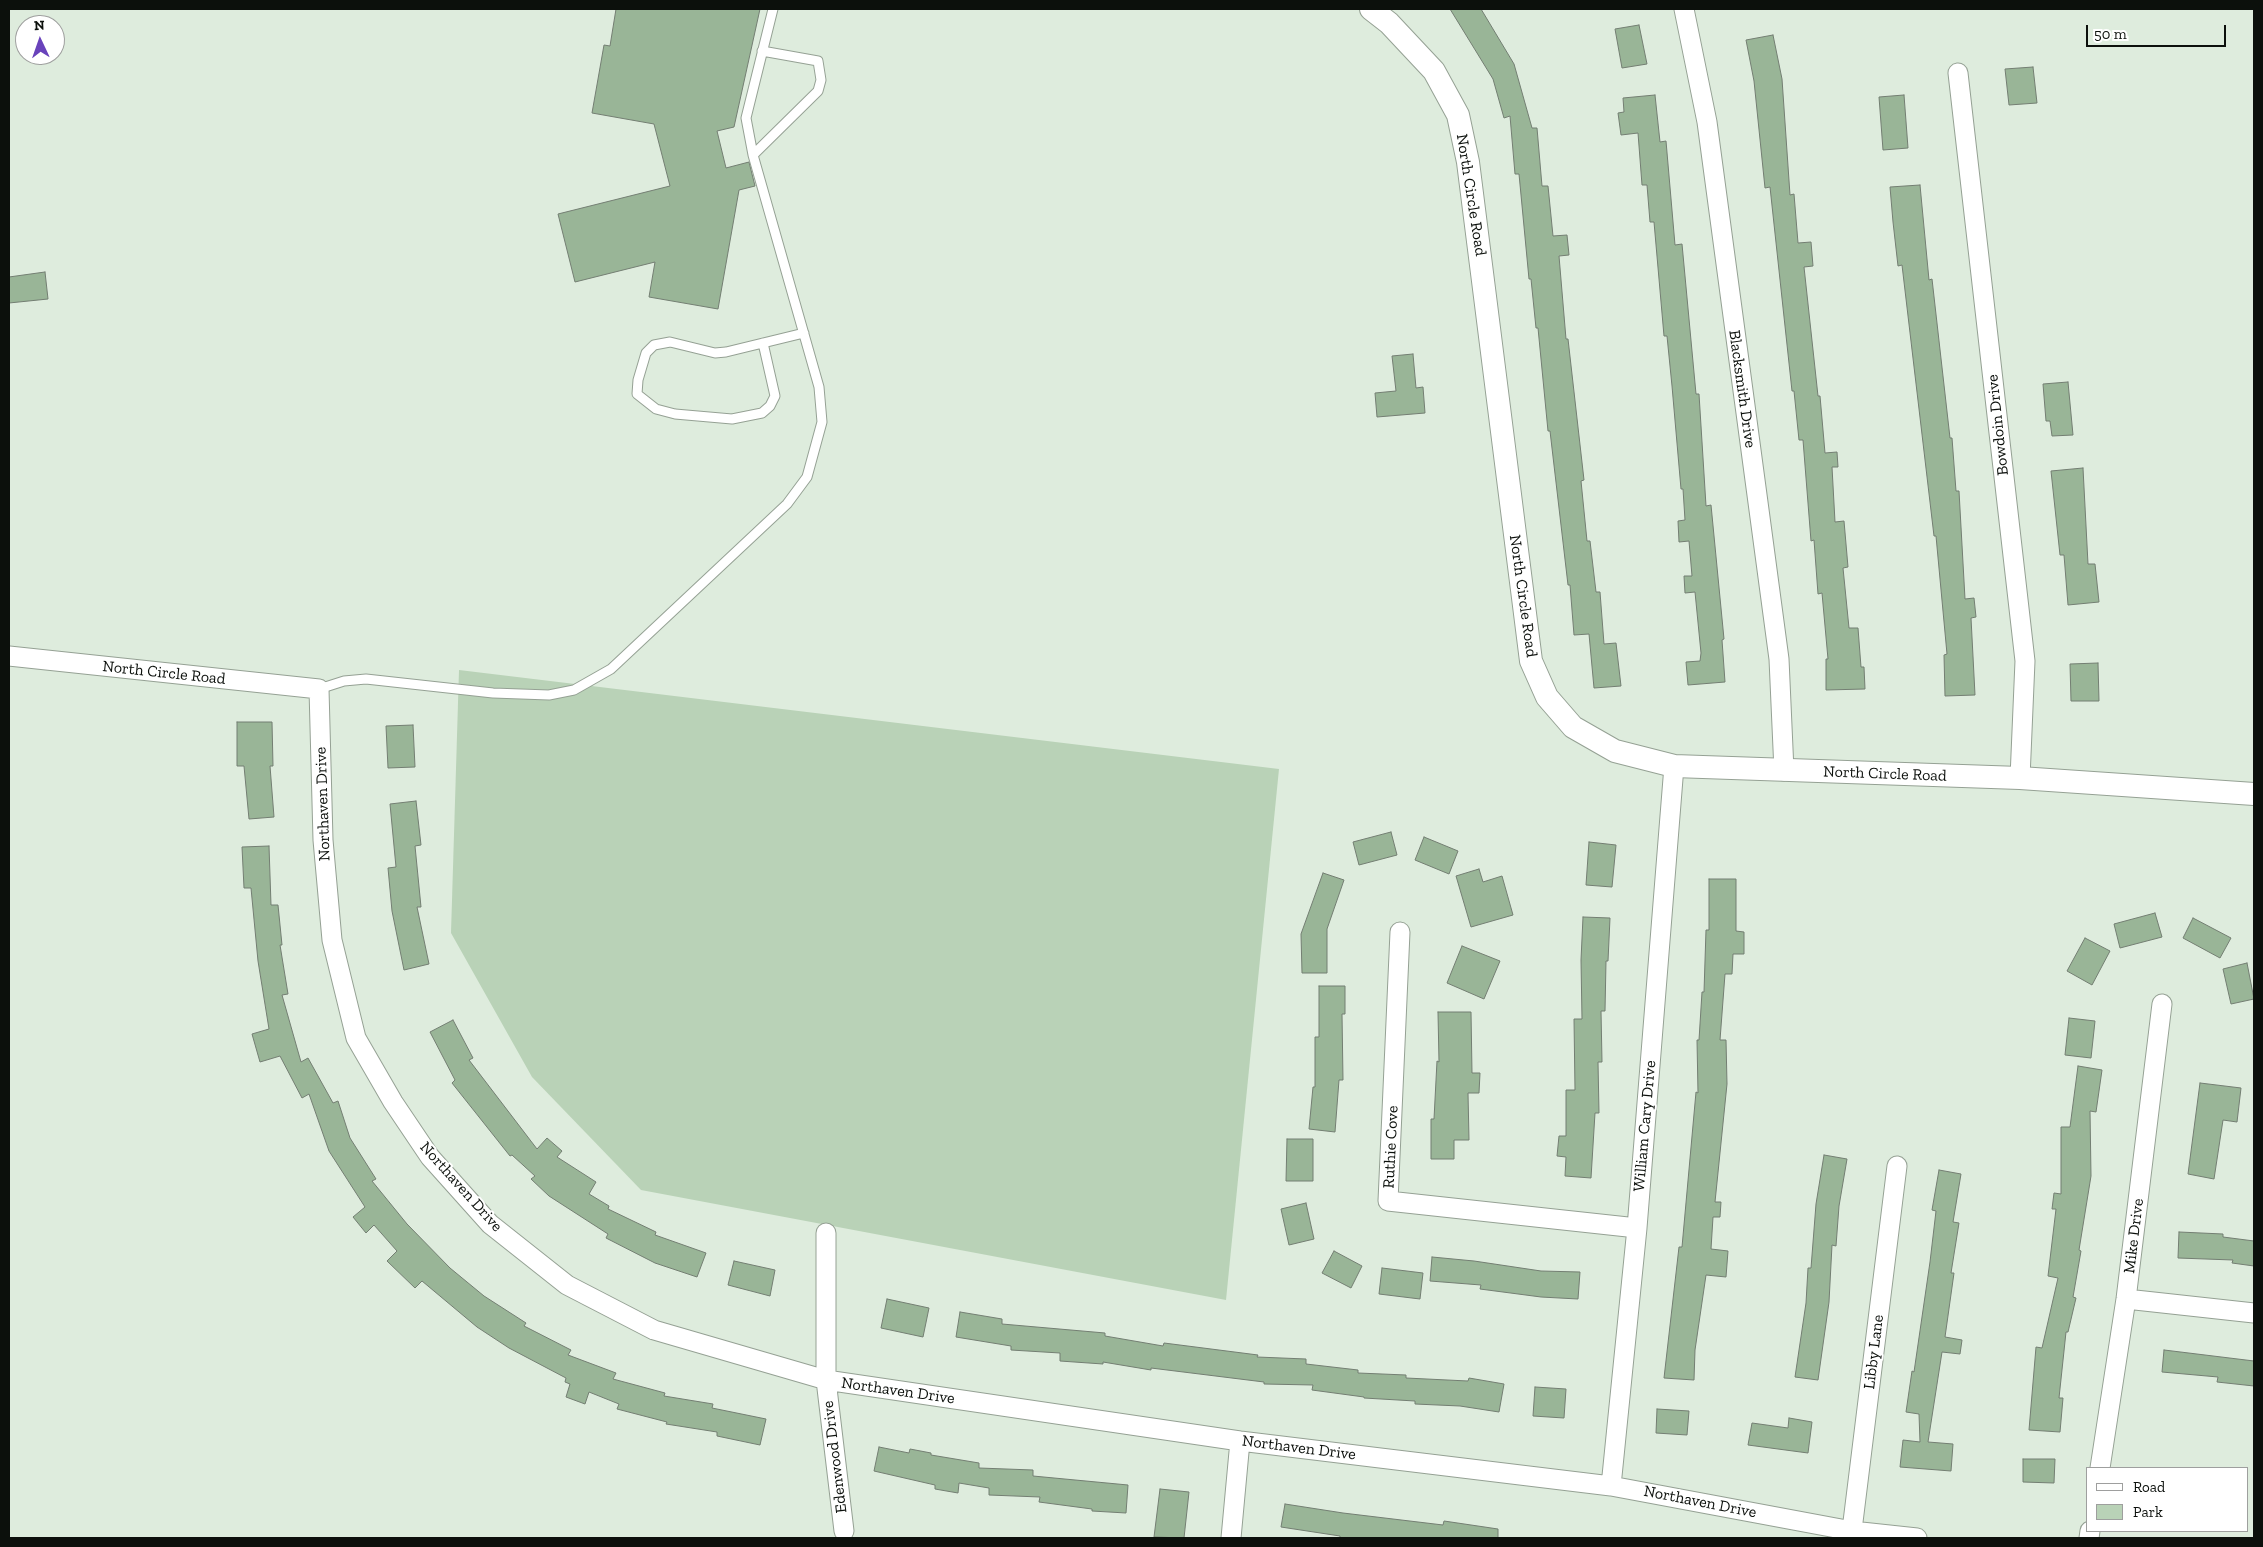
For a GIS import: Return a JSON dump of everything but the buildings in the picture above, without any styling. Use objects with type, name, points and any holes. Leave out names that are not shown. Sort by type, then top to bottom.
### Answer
[{"type":"street","name":"North Circle Road","points":[[1371,9],[1390,23],[1434,71],[1458,115],[1468,162],[1531,661],[1547,697],[1573,727],[1615,751],[1674,766],[2020,778],[2254,794]]},
{"type":"street","name":"Blacksmith Drive","points":[[1684,9],[1707,122],[1779,659],[1784,771]]},
{"type":"street","name":"Bowdoin Drive","points":[[1958,73],[2025,661],[2020,778]]},
{"type":"street","name":"North Circle Road","points":[[9,656],[319,689]]},
{"type":"street","name":"Northaven Drive","points":[[319,689],[323,840],[332,940],[356,1038],[393,1102],[430,1158],[490,1224],[567,1285],[654,1330],[826,1380],[1240,1441],[1611,1486],[1851,1534],[1917,1538]]},
{"type":"street","name":"William Cary Drive","points":[[1611,1486],[1637,1228],[1674,766]]},
{"type":"street","name":"Ruthie Cove","points":[[1400,932],[1388,1201],[1637,1228]]},
{"type":"street","name":"Mike Drive","points":[[2100,1467],[2126,1299],[2162,1004]]},
{"type":"street","name":"Libby Lane","points":[[1851,1534],[1897,1166]]},
{"type":"street","name":"Edenwood Drive","points":[[826,1233],[826,1380],[844,1531]]},
{"type":"street","points":[[2126,1299],[2254,1313]]},
{"type":"street","points":[[1231,1538],[1240,1441]]},
{"type":"lane","points":[[319,689],[344,681],[366,678],[493,693],[549,695],[574,690],[611,669],[787,504],[807,477],[822,422],[819,386],[752,155],[746,118],[773,9]]},
{"type":"lane","points":[[752,155],[818,91],[820,80],[818,61],[762,51]]},
{"type":"lane","points":[[763,343],[775,396],[770,406],[762,413],[732,419],[675,414],[656,409],[637,394],[638,380],[646,353],[654,345],[670,342],[716,352],[804,333]]},
{"type":"green space","points":[[459,670],[1279,769],[1226,1300],[641,1190],[532,1077],[451,933]]}]
